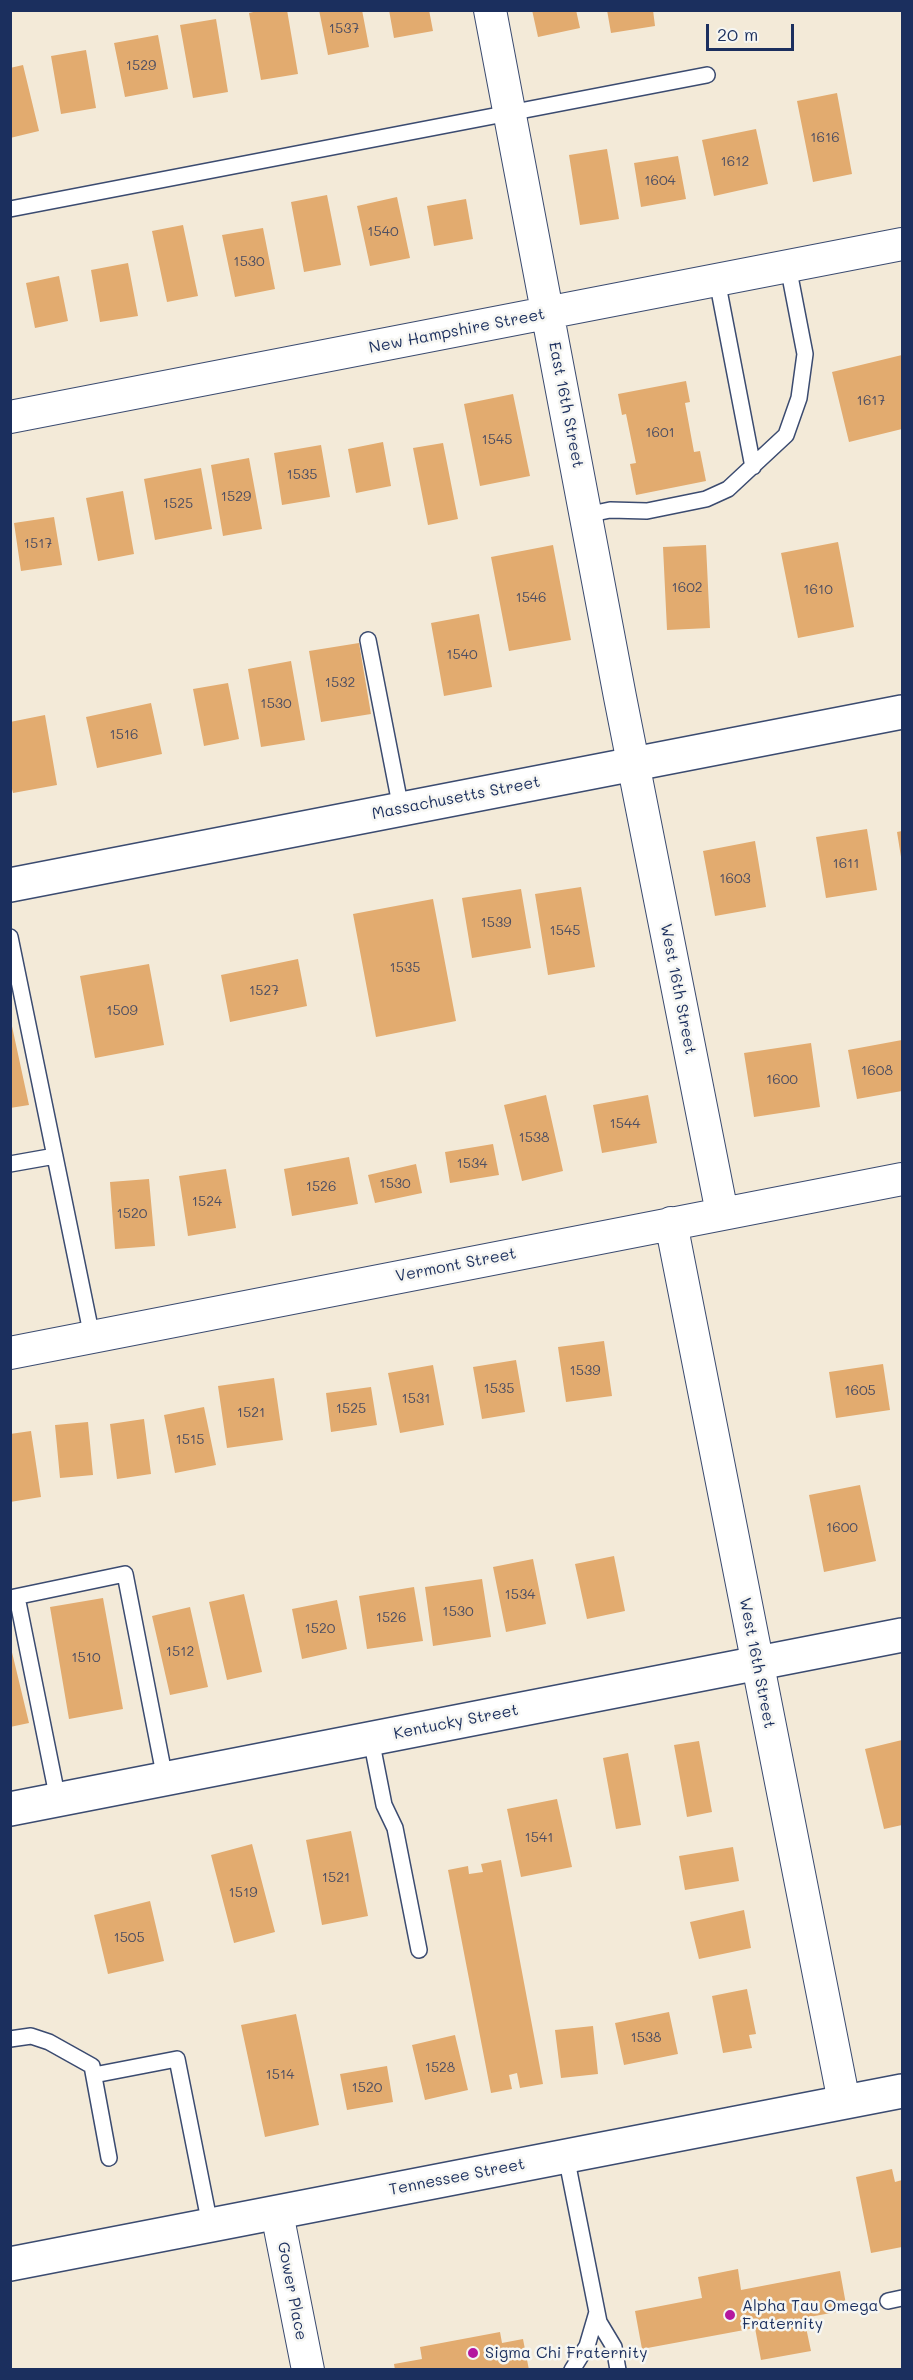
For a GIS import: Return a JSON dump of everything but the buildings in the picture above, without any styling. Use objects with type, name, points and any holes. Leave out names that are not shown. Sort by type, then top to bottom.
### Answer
[{"type":"main road","name":"Massachusetts Street","points":[[10,885],[903,712]]},
{"type":"main road","name":"Kentucky Street","points":[[10,1809],[903,1635]]},
{"type":"main road","name":"Tennessee Street","points":[[10,2264],[903,2091]]},
{"type":"street","name":"East 16th Street","points":[[490,10],[634,764]]},
{"type":"street","name":"New Hampshire Street","points":[[10,417],[903,244]]},
{"type":"street","name":"West 16th Street","points":[[634,764],[722,1213]]},
{"type":"street","name":"Vermont Street","points":[[10,1353],[903,1179]]},
{"type":"street","name":"West 16th Street","points":[[671,1223],[844,2102]]},
{"type":"street","name":"Gower Place","points":[[277,2213],[308,2370]]},
{"type":"lane","points":[[10,209],[706,75]]},
{"type":"lane","points":[[586,515],[610,510],[647,511],[706,500],[728,489],[786,435],[799,398],[805,354],[788,266]]},
{"type":"lane","points":[[717,280],[753,467]]},
{"type":"lane","points":[[368,640],[401,809]]},
{"type":"lane","points":[[10,937],[92,1336]]},
{"type":"lane","points":[[10,1164],[55,1156]]},
{"type":"lane","points":[[58,1800],[14,1598],[125,1574],[165,1779]]},
{"type":"lane","points":[[371,1739],[384,1805],[395,1828],[419,1950]]},
{"type":"lane","points":[[10,2040],[31,2036],[49,2042],[92,2066],[110,2158]]},
{"type":"lane","points":[[94,2075],[177,2059],[210,2225]]},
{"type":"lane","points":[[566,2156],[599,2322],[614,2347],[619,2369]]},
{"type":"lane","points":[[572,2370],[586,2346],[597,2312]]},
{"type":"place","name":"Alpha Tau Omega Fraternity","points":[[730,2315]]},
{"type":"place","name":"Sigma Chi Fraternity","points":[[473,2353]]}]
